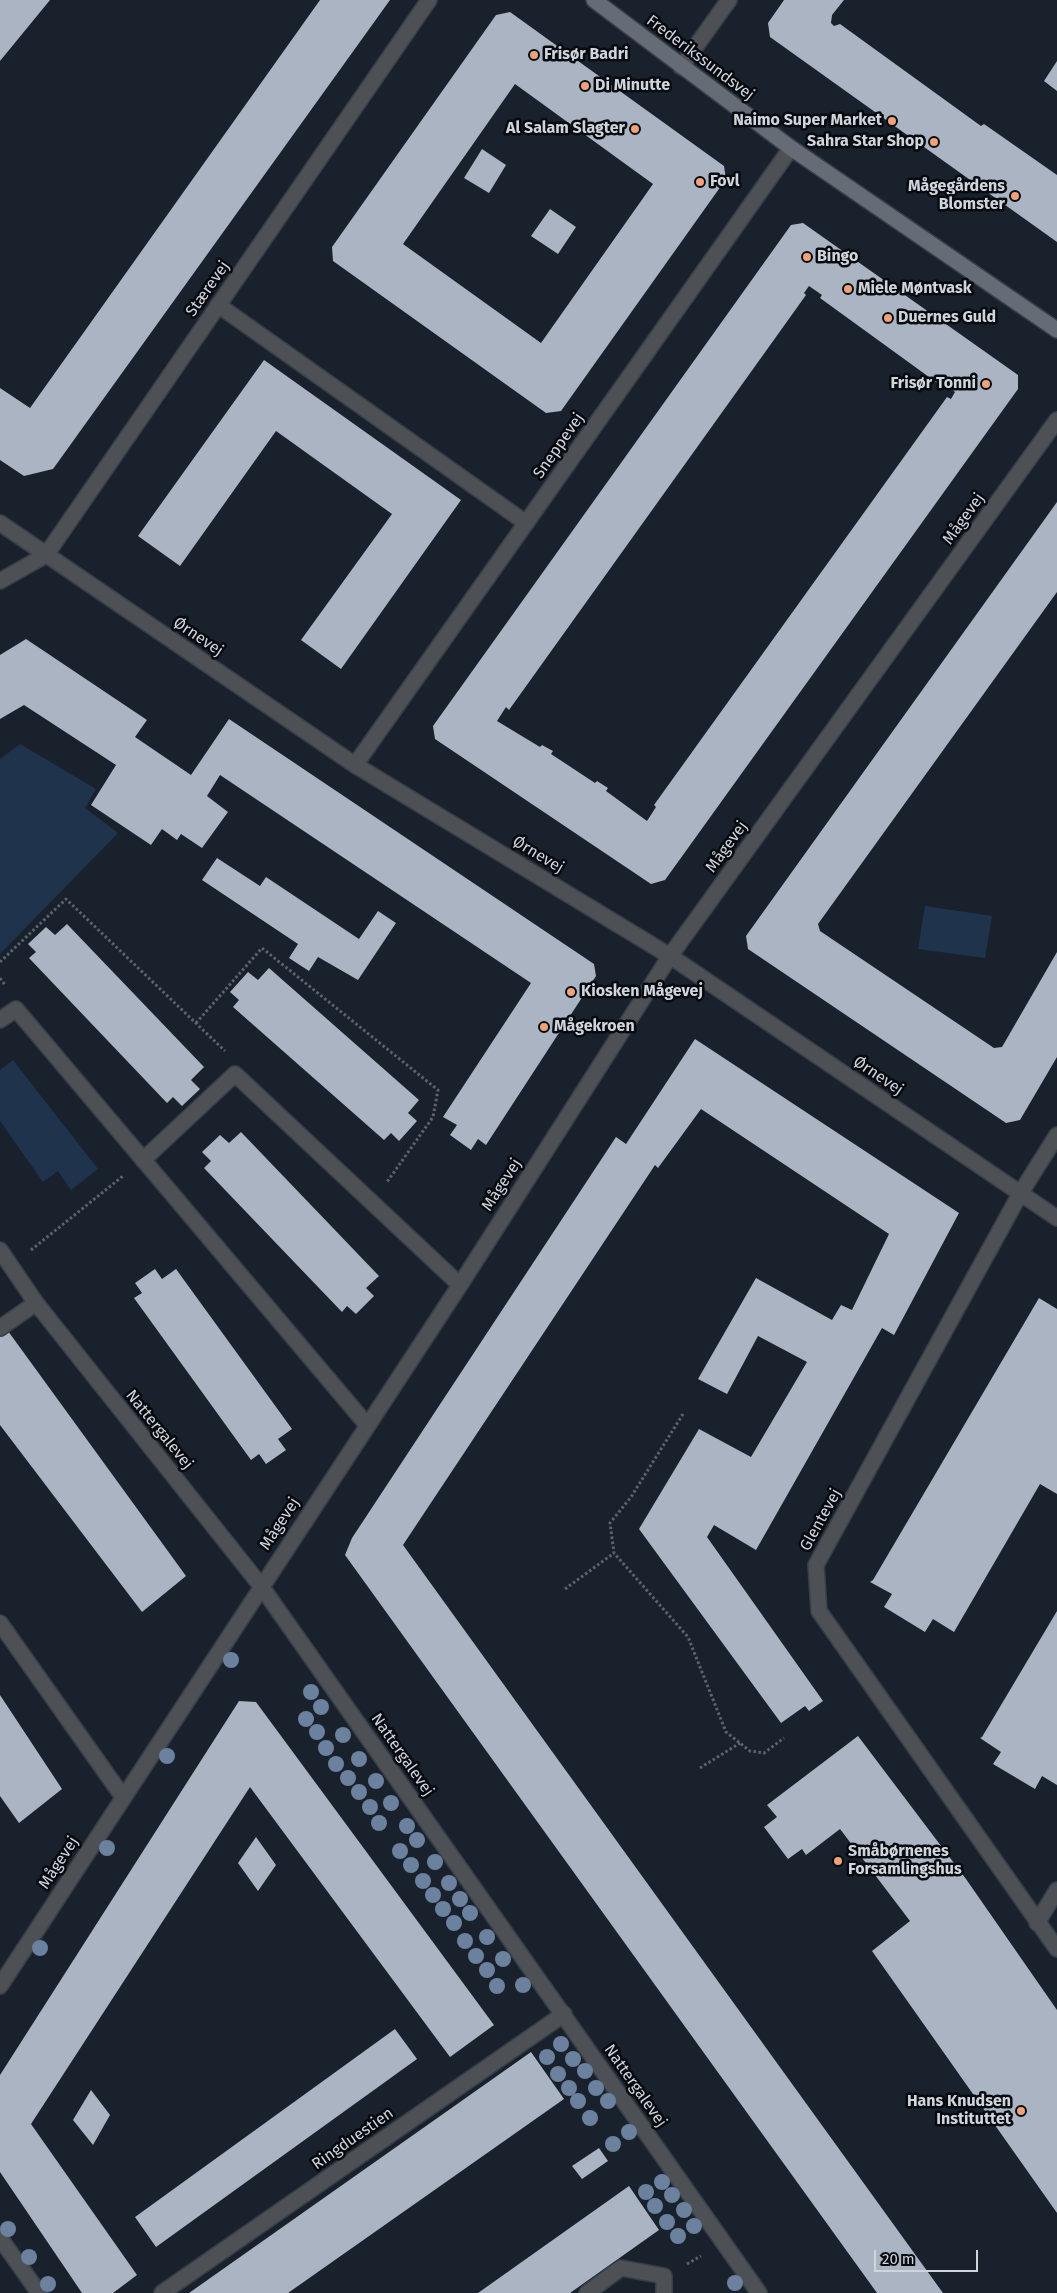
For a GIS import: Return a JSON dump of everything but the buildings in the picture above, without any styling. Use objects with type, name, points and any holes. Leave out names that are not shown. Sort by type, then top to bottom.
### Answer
[{"type":"street","name":"Stærevej","points":[[0,581],[46,555],[429,0]]},
{"type":"street","name":"Frederikssundsvej","points":[[594,0],[791,148],[1057,330]]},
{"type":"street","points":[[681,67],[728,0]]},
{"type":"street","name":"Sneppevej","points":[[355,765],[791,148]]},
{"type":"street","points":[[218,305],[526,523]]},
{"type":"street","name":"Mågevej","points":[[0,1986],[460,1285],[670,956],[1057,420]]},
{"type":"street","name":"Ørnevej","points":[[0,523],[355,765],[670,956],[1057,1218]]},
{"type":"street","points":[[0,1020],[16,1009],[367,1425]]},
{"type":"street","points":[[143,1160],[235,1074],[460,1285]]},
{"type":"street","name":"Glentevej","points":[[1057,1135],[1020,1194],[816,1565],[819,1611],[1057,1949]]},
{"type":"street","name":"Nattergalevej","points":[[0,1250],[36,1303],[261,1586],[759,2293]]},
{"type":"street","points":[[0,1328],[36,1303]]},
{"type":"street","points":[[0,1623],[123,1797]]},
{"type":"street","points":[[1038,1923],[1057,1890]]},
{"type":"street","name":"Ringduestien","points":[[162,2293],[564,2014]]},
{"type":"street","points":[[0,2238],[39,2293]]},
{"type":"street","points":[[586,2293],[621,2268],[664,2276],[664,2293]]},
{"type":"path","points":[[0,962],[66,899],[226,1052],[235,1074]]},
{"type":"path","points":[[196,1023],[262,948],[438,1090],[433,1117],[372,1202]]},
{"type":"path","points":[[11,1266],[143,1160]]},
{"type":"path","points":[[683,1414],[631,1497],[610,1523],[614,1553],[688,1637],[726,1732],[750,1751],[764,1753],[784,1738]]},
{"type":"path","points":[[565,1589],[614,1553]]},
{"type":"path","points":[[700,1768],[740,1743]]},
{"type":"path","points":[[664,2276],[723,2243]]},
{"type":"shaded area","points":[[20,744],[96,789],[85,808],[118,833],[0,954],[0,759]]},
{"type":"shaded area","points":[[925,906],[992,916],[985,958],[918,949]]},
{"type":"shaded area","points":[[13,1060],[98,1169],[71,1190],[58,1171],[43,1182],[0,1121],[0,1070]]},
{"type":"place","name":"Frisør Badri","points":[[534,55]]},
{"type":"place","name":"Di Minutte","points":[[585,86]]},
{"type":"place","name":"Naimo Super Market","points":[[892,121]]},
{"type":"place","name":"Al Salam Slagter","points":[[635,129]]},
{"type":"place","name":"Sahra Star Shop","points":[[934,142]]},
{"type":"place","name":"Fovl","points":[[700,182]]},
{"type":"place","name":"Mågegårdens Blomster","points":[[1015,196]]},
{"type":"place","name":"Bingo","points":[[807,257]]},
{"type":"place","name":"Miele Møntvask","points":[[848,289]]},
{"type":"place","name":"Duernes Guld","points":[[888,318]]},
{"type":"place","name":"Frisør Tonni","points":[[986,384]]},
{"type":"place","name":"Kiosken Mågevej","points":[[571,992]]},
{"type":"place","name":"Mågekroen","points":[[544,1027]]},
{"type":"place","name":"Småbørnenes Forsamlingshus","points":[[838,1861]]},
{"type":"place","name":"Hans Knudsen Instituttet","points":[[1021,2111]]}]
